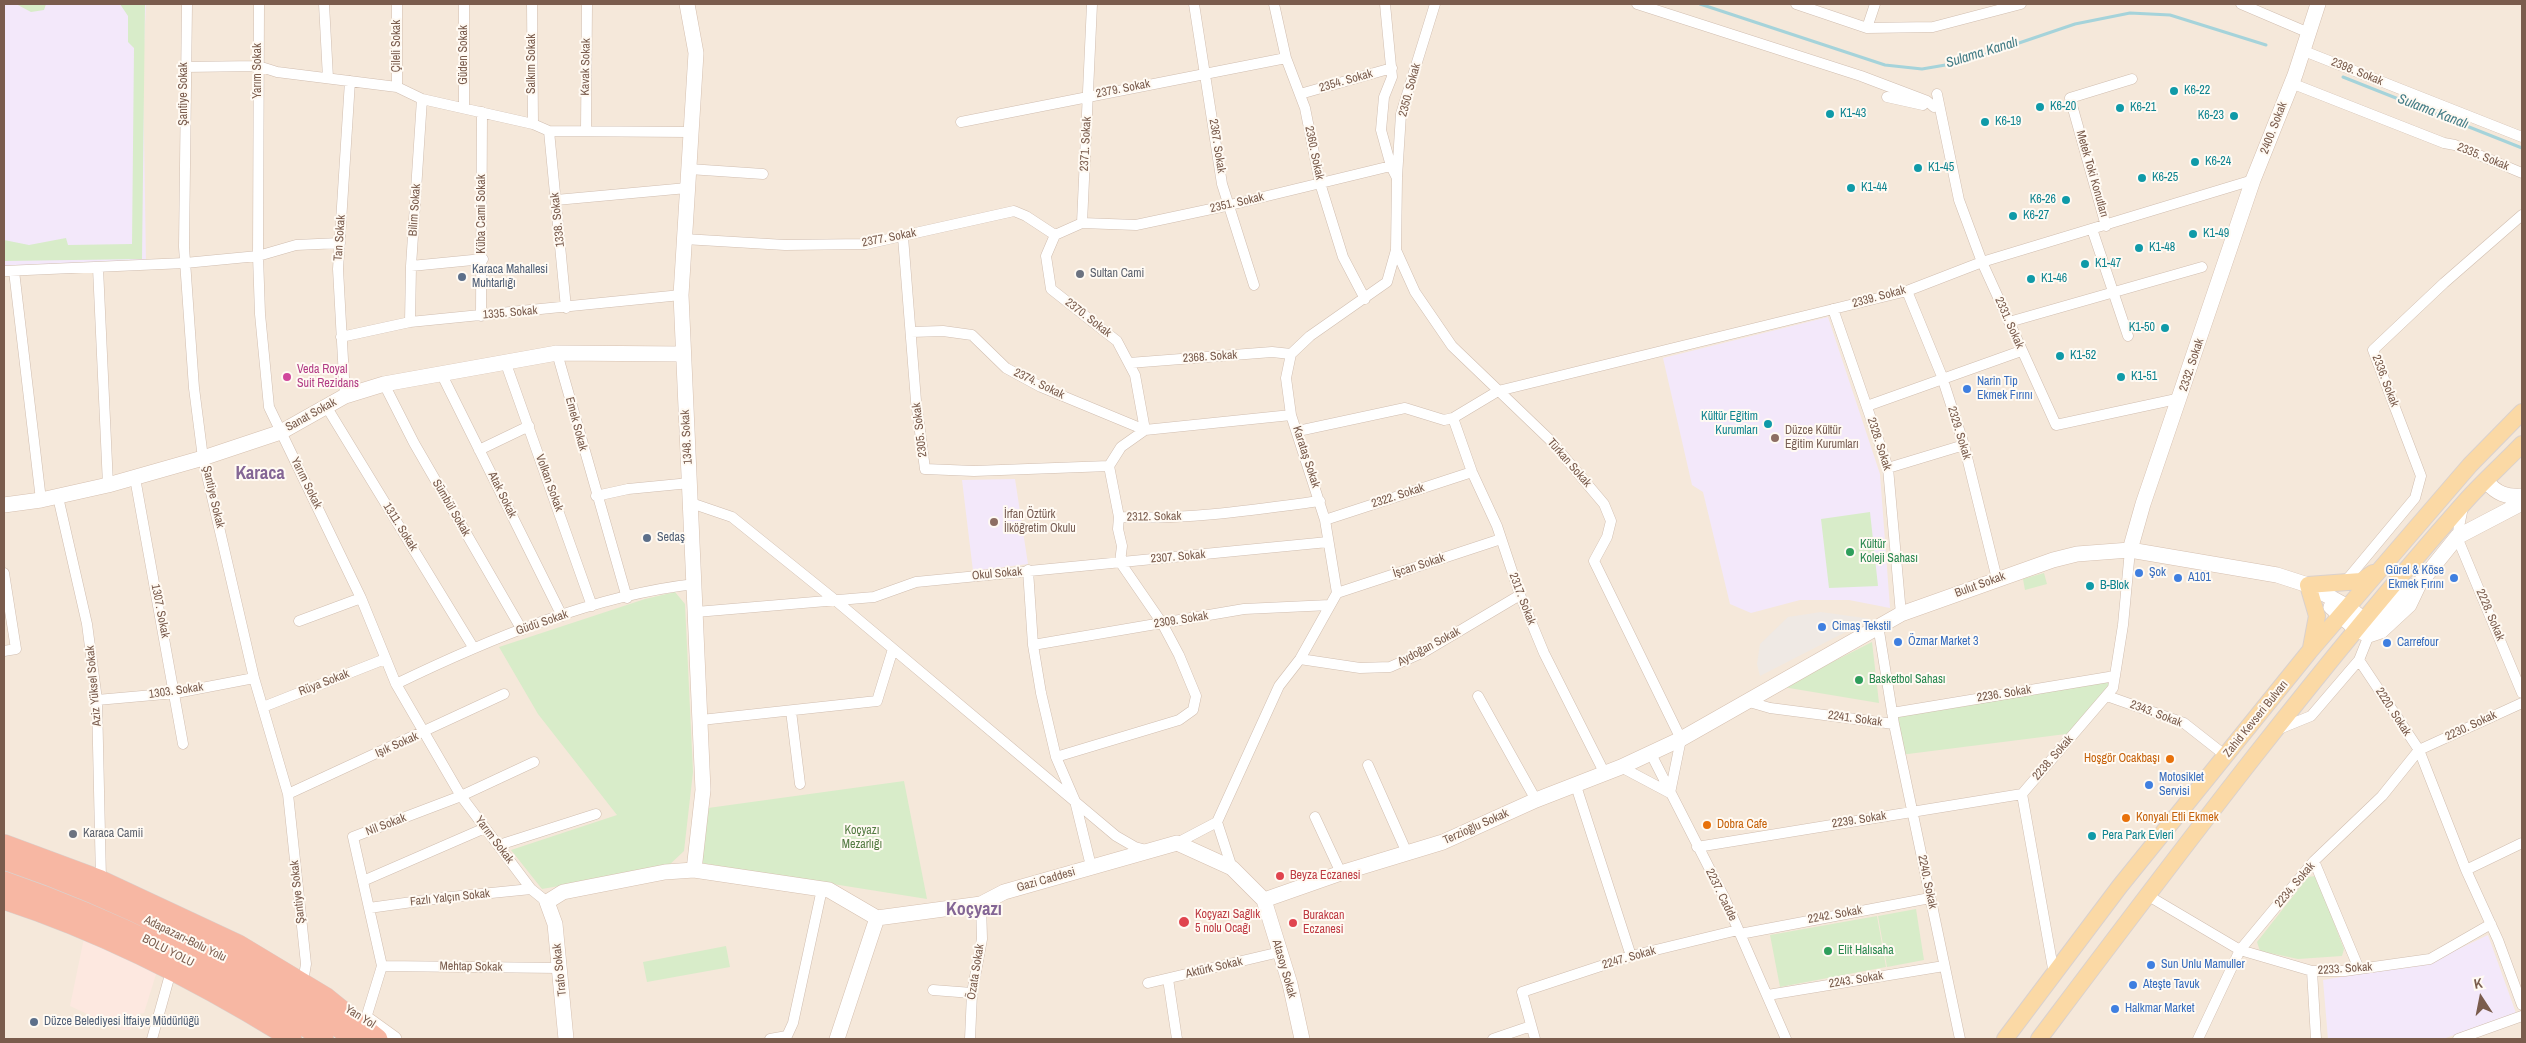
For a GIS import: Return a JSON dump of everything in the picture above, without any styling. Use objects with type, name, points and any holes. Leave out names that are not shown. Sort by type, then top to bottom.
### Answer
[{"type":"highway","points":[[6,848],[100,880],[238,944],[326,997],[378,1039]]},
{"type":"highway","name":"Adapazarı-Bolu Yolu","points":[[6,848],[70,885],[179,934],[286,993],[355,1039]]},
{"type":"highway","name":"BOLU YOLU","points":[[4,881],[85,912],[162,946],[234,985],[324,1039]]},
{"type":"highway","points":[[4,900],[83,931],[171,971],[215,993],[287,1037]]},
{"type":"main road","name":"Zahid Kevseri Bulvarı","points":[[2005,1039],[2120,886],[2309,652],[2470,465],[2522,412]]},
{"type":"main road","name":"Zahid Kevseri Bulvarı","points":[[2039,1039],[2147,895],[2276,730],[2363,628],[2464,503],[2522,444]]},
{"type":"main road","points":[[2309,652],[2317,616],[2308,585],[2361,581],[2388,562]]},
{"type":"street","name":"Şantiye Sokak","points":[[187,4],[184,67],[185,263],[194,388],[204,458],[254,678],[288,794],[306,964],[303,982]]},
{"type":"street","name":"Yarım Sokak","points":[[259,4],[258,256],[260,314],[269,407],[361,598],[396,684],[461,796],[531,890],[547,902]]},
{"type":"street","points":[[324,4],[328,78]]},
{"type":"street","name":"Çileli Sokak","points":[[397,4],[397,87]]},
{"type":"street","name":"Güden Sokak","points":[[464,4],[464,106]]},
{"type":"street","name":"Salkım Sokak","points":[[532,4],[532,124]]},
{"type":"street","name":"Kavak Sokak","points":[[586,131],[587,4]]},
{"type":"street","name":"1348. Sokak","points":[[687,4],[696,52],[681,295],[682,354],[704,790],[694,870]]},
{"type":"street","name":"2371. Sokak","points":[[1082,224],[1092,4]]},
{"type":"street","name":"2367. Sokak","points":[[1194,4],[1222,184],[1254,285]]},
{"type":"street","name":"2360. Sokak","points":[[1274,4],[1286,58],[1305,108],[1320,183],[1343,257],[1365,299]]},
{"type":"street","points":[[1291,354],[1310,336],[1387,282],[1396,250],[1397,178],[1391,166],[1381,130],[1384,98],[1392,77],[1385,4]]},
{"type":"street","name":"2350. Sokak","points":[[1397,178],[1401,114],[1436,4]]},
{"type":"street","points":[[1637,4],[1861,76],[1926,101],[1938,108]]},
{"type":"street","points":[[1796,4],[1867,28],[1933,27],[2021,4]]},
{"type":"street","points":[[1867,28],[1875,4]]},
{"type":"street","points":[[2241,4],[2309,33]]},
{"type":"street","points":[[2304,51],[2318,4]]},
{"type":"street","name":"2400. Sokak","points":[[2253,180],[2304,51]]},
{"type":"street","name":"2398. Sokak","points":[[2304,51],[2522,137]]},
{"type":"street","name":"2379. Sokak","points":[[961,122],[1286,58]]},
{"type":"street","points":[[184,67],[258,66],[277,72],[397,87],[422,98],[464,106],[532,124],[549,131],[690,132]]},
{"type":"street","name":"2354. Sokak","points":[[1300,94],[1392,68]]},
{"type":"street","name":"Metek Toki Konutları","points":[[2106,226],[2070,98],[2132,79]]},
{"type":"street","name":"2335. Sokak","points":[[2293,80],[2444,143],[2455,145],[2522,173]]},
{"type":"street","name":"Tan Sokak","points":[[345,396],[338,269],[350,81]]},
{"type":"street","name":"2331. Sokak","points":[[1937,94],[1938,108],[1959,200],[1982,262],[2056,425],[2181,398]]},
{"type":"street","points":[[1887,97],[1938,108]]},
{"type":"street","name":"Bilim Sokak","points":[[410,322],[411,266],[422,98]]},
{"type":"street","name":"Küba Cami Sokak","points":[[481,316],[483,259],[482,112]]},
{"type":"street","name":"1338. Sokak","points":[[549,131],[566,308]]},
{"type":"street","name":"2351. Sokak","points":[[1082,224],[1136,225],[1230,205],[1391,166]]},
{"type":"street","points":[[689,169],[763,174]]},
{"type":"street","name":"2339. Sokak","points":[[1498,391],[1907,291],[1982,262],[2253,180]]},
{"type":"street","name":"2332. Sokak","points":[[2130,550],[2143,504],[2181,398],[2253,180]]},
{"type":"street","points":[[556,200],[687,188]]},
{"type":"street","name":"2377. Sokak","points":[[684,239],[785,246],[866,244],[1014,210],[1055,235]]},
{"type":"street","name":"2336. Sokak","points":[[2345,583],[2415,498],[2421,476],[2373,350],[2432,294],[2522,215]]},
{"type":"street","points":[[1055,235],[1082,224]]},
{"type":"street","name":"Metek Toki Konutları","points":[[2092,229],[2111,292],[2128,336]]},
{"type":"street","name":"2370. Sokak","points":[[1055,235],[1046,256],[1051,290],[1117,341],[1135,375],[1145,430]]},
{"type":"street","name":"2305. Sokak","points":[[903,237],[924,469],[974,471],[1109,466]]},
{"type":"street","points":[[41,500],[9,271],[185,263],[258,256],[296,245],[340,243]]},
{"type":"street","name":"Türkan Sokak","points":[[1396,250],[1415,292],[1452,346],[1550,440],[1604,504],[1611,521],[1607,537],[1594,560],[1682,739]]},
{"type":"street","points":[[411,266],[483,259]]},
{"type":"street","points":[[2009,322],[2202,267]]},
{"type":"street","points":[[98,268],[108,485]]},
{"type":"street","name":"2329. Sokak","points":[[1907,291],[1943,380],[1964,445],[1997,579]]},
{"type":"street","name":"1335. Sokak","points":[[341,337],[410,322],[566,308],[681,295]]},
{"type":"street","name":"2328. Sokak","points":[[1832,310],[1888,468],[1901,614]]},
{"type":"street","name":"2374. Sokak","points":[[911,332],[944,331],[972,335],[1006,368],[1041,387],[1145,430]]},
{"type":"street","points":[[1866,406],[2021,351]]},
{"type":"street","name":"2368. Sokak","points":[[1129,364],[1272,352],[1291,354]]},
{"type":"street","name":"Sanat Sokak","points":[[4,505],[41,500],[108,485],[204,458],[281,432],[345,396],[384,384],[557,353],[682,354]]},
{"type":"street","name":"Emek Sokak","points":[[557,353],[596,496],[627,598]]},
{"type":"street","name":"Karataş Sokak","points":[[1291,354],[1286,378],[1292,415],[1325,520],[1337,593]]},
{"type":"street","name":"Volkan Sokak","points":[[505,361],[592,606]]},
{"type":"street","name":"Atak Sokak","points":[[441,373],[562,616]]},
{"type":"street","name":"Sümbül Sokak","points":[[384,384],[414,443],[522,630]]},
{"type":"street","points":[[1298,431],[1405,408],[1432,418],[1444,420],[1453,418],[1498,391]]},
{"type":"street","name":"1311. Sokak","points":[[326,406],[473,647]]},
{"type":"street","points":[[1109,466],[1121,447],[1145,430],[1292,415]]},
{"type":"street","name":"2317. Sokak","points":[[1453,418],[1472,472],[1501,539],[1520,595],[1544,653],[1604,774]]},
{"type":"street","points":[[479,450],[529,426]]},
{"type":"street","points":[[1888,468],[1964,445]]},
{"type":"street","name":"2312. Sokak","points":[[1109,466],[1119,517],[1158,519],[1247,511],[1320,501]]},
{"type":"street","name":"2322. Sokak","points":[[1325,520],[1472,472]]},
{"type":"street","name":"1307. Sokak","points":[[135,478],[176,692],[183,744]]},
{"type":"street","points":[[2486,482],[2496,492],[2509,496],[2522,496]]},
{"type":"street","points":[[596,496],[628,489],[690,483]]},
{"type":"street","name":"Aziz Yüksel Sokak","points":[[58,496],[87,624],[97,700],[100,880]]},
{"type":"street","points":[[2415,498],[2422,521]]},
{"type":"street","points":[[691,503],[732,517],[835,600],[1116,836],[1135,847],[1150,850]]},
{"type":"street","points":[[2457,537],[2464,503]]},
{"type":"street","points":[[2276,730],[2311,716],[2359,660],[2363,628],[2374,620],[2403,591],[2419,584],[2457,537],[2522,503]]},
{"type":"street","points":[[1056,757],[1179,720],[1193,710],[1196,696],[1180,656],[1162,623],[1120,562],[1122,546],[1118,529],[1119,517]]},
{"type":"street","name":"2228. Sokak","points":[[2457,537],[2522,693]]},
{"type":"street","name":"İşcan Sokak","points":[[1337,593],[1501,539]]},
{"type":"street","name":"2307. Sokak","points":[[1028,570],[1328,542]]},
{"type":"street","name":"Bulut Sokak","points":[[1682,739],[1878,625],[1901,614],[2031,566],[2077,554],[2130,550],[2277,575],[2308,585]]},
{"type":"street","name":"2238. Sokak","points":[[2022,794],[2114,688],[2123,625],[2130,550]]},
{"type":"street","name":"Okul Sokak","points":[[696,612],[874,597],[916,582],[1028,570],[1033,645],[1056,757],[1075,802],[1091,866]]},
{"type":"street","points":[[4,573],[16,649],[4,651]]},
{"type":"street","name":"Güdü Sokak","points":[[396,684],[473,647],[562,616],[592,606],[675,586],[695,584]]},
{"type":"street","points":[[2308,585],[2363,628]]},
{"type":"street","points":[[1177,843],[1217,822],[1279,686],[1300,658],[1337,593]]},
{"type":"street","name":"Aydoğan Sokak","points":[[1300,658],[1360,668],[1390,667],[1424,652],[1520,595]]},
{"type":"street","points":[[299,620],[361,598]]},
{"type":"street","name":"2309. Sokak","points":[[1033,645],[1244,610],[1330,605]]},
{"type":"street","name":"2241. Sokak","points":[[1746,702],[1770,708],[1894,724],[1878,625]]},
{"type":"street","points":[[701,720],[877,701],[893,649]]},
{"type":"street","name":"Rüya Sokak","points":[[263,707],[385,659]]},
{"type":"street","name":"2220. Sokak","points":[[2359,660],[2419,750],[2466,870],[2491,924],[2522,1005]]},
{"type":"street","name":"2236. Sokak","points":[[1892,713],[2115,676]]},
{"type":"street","name":"1303. Sokak","points":[[97,700],[176,692],[254,678]]},
{"type":"street","name":"Işık Sokak","points":[[288,794],[424,733],[504,694]]},
{"type":"street","points":[[1478,696],[1536,800]]},
{"type":"street","name":"2343. Sokak","points":[[2107,696],[2184,723],[2226,756]]},
{"type":"street","name":"2230. Sokak","points":[[2419,750],[2522,702]]},
{"type":"street","points":[[791,711],[800,784]]},
{"type":"street","name":"2240. Sokak","points":[[1894,724],[1960,1039]]},
{"type":"street","points":[[1621,767],[1670,793],[1682,739]]},
{"type":"street","name":"Terzioğlu Sokak","points":[[1264,900],[1341,873],[1443,842],[1536,800],[1576,786],[1682,739]]},
{"type":"street","name":"2234. Sokak","points":[[2198,1039],[2240,950],[2314,861],[2382,796],[2419,750]]},
{"type":"street","name":"2237. Cadde","points":[[1651,754],[1724,897],[1786,1039]]},
{"type":"street","name":"Nil Sokak","points":[[366,1018],[382,966],[354,837],[461,796],[534,762]]},
{"type":"street","points":[[1368,765],[1407,853]]},
{"type":"street","points":[[1576,786],[1631,956]]},
{"type":"street","points":[[2022,794],[2054,974]]},
{"type":"street","name":"2239. Sokak","points":[[1697,847],[2022,794]]},
{"type":"street","points":[[499,845],[596,814]]},
{"type":"street","points":[[1315,817],[1341,873]]},
{"type":"street","points":[[1217,822],[1232,868]]},
{"type":"street","points":[[363,881],[485,828]]},
{"type":"street","points":[[1177,843],[1232,868],[1264,900]]},
{"type":"street","name":"Gazi Caddesi","points":[[877,918],[981,904],[1004,892],[1177,843]]},
{"type":"street","points":[[2466,870],[2522,843]]},
{"type":"street","points":[[2314,861],[2359,969]]},
{"type":"street","points":[[547,902],[564,892],[665,872],[694,870],[829,890],[877,918],[837,1039]]},
{"type":"street","points":[[770,1039],[787,1036],[794,1023],[822,889]]},
{"type":"street","name":"Fazlı Yalçın Sokak","points":[[369,908],[441,898],[531,890]]},
{"type":"street","name":"2233. Sokak","points":[[2147,895],[2240,950],[2312,971],[2359,969],[2430,959],[2491,924]]},
{"type":"street","name":"2242. Sokak","points":[[1739,932],[1930,898]]},
{"type":"street","name":"Atasoy Sokak","points":[[1264,900],[1280,952],[1302,1039]]},
{"type":"street","name":"Trafo Sokak","points":[[547,902],[555,924],[566,1039]]},
{"type":"street","name":"Özata Sokak","points":[[970,1039],[972,994],[982,939],[981,904]]},
{"type":"street","name":"2247. Sokak","points":[[1531,1026],[1522,992],[1631,956],[1739,932]]},
{"type":"street","name":"Aktürk Sokak","points":[[1148,983],[1280,952]]},
{"type":"street","name":"Mehtap Sokak","points":[[382,966],[560,968]]},
{"type":"street","name":"2243. Sokak","points":[[1768,995],[1944,966]]},
{"type":"street","points":[[152,1039],[171,971]]},
{"type":"street","points":[[2312,971],[2316,1039]]},
{"type":"street","points":[[1168,978],[1177,1039]]},
{"type":"street","points":[[933,990],[972,994]]},
{"type":"street","name":"Yan Yol","points":[[326,997],[366,1018],[394,1039]]},
{"type":"street","points":[[2458,1039],[2522,1016]]},
{"type":"street","points":[[1493,1039],[1531,1026],[1535,1039]]},
{"type":"shaded area","points":[[4,4],[2522,4],[2522,1039],[4,1039]]},
{"type":"shaded area","points":[[4,4],[146,4],[143,68],[146,264],[4,267]]},
{"type":"shaded area","name":"Düzce Kültür Eğitim Kurumları","points":[[1828,317],[1880,474],[1890,608],[1849,600],[1800,600],[1751,613],[1730,604],[1703,492],[1692,485],[1663,358]]},
{"type":"shaded area","name":"İrfan Öztürk İlköğretim Okulu","points":[[1015,479],[1028,564],[973,571],[962,480]]},
{"type":"shaded area","name":"Cimaş Tekstil","points":[[1821,612],[1871,619],[1760,676],[1757,664],[1760,644],[1788,617]]},
{"type":"shaded area","points":[[2488,935],[2516,1013],[2443,1039],[2328,1039],[2323,980],[2431,962]]},
{"type":"shaded area","points":[[84,938],[157,971],[144,1013],[137,1014],[130,1030],[122,1030],[70,1006]]},
{"type":"green space","points":[[16,4],[46,4],[44,10],[31,12]]},
{"type":"green space","points":[[120,4],[145,4],[142,259],[4,261],[4,240],[29,245],[66,238],[68,245],[132,244],[134,48],[128,42],[128,16]]},
{"type":"green space","name":"Kültür Koleji Sahası","points":[[1870,512],[1878,586],[1829,588],[1821,519]]},
{"type":"green space","points":[[2044,573],[2047,584],[2025,590],[2023,579]]},
{"type":"green space","points":[[675,592],[685,604],[693,772],[684,851],[667,867],[542,889],[511,850],[617,815],[538,714],[499,647],[645,599]]},
{"type":"green space","points":[[1872,642],[1879,703],[1783,687]]},
{"type":"green space","points":[[2115,676],[2074,733],[1900,755],[1892,713]]},
{"type":"green space","name":"Koçyazı Mezarlığı","points":[[904,781],[927,899],[701,863],[708,808]]},
{"type":"green space","points":[[2316,876],[2344,949],[2342,956],[2298,959],[2260,951],[2257,942],[2308,877]]},
{"type":"green space","points":[[1916,909],[1924,960],[1887,967],[1878,916]]},
{"type":"green space","name":"Elit Halısaha","points":[[1877,916],[1886,967],[1780,987],[1770,935]]},
{"type":"green space","points":[[726,946],[730,967],[647,982],[643,962]]},
{"type":"waterway","name":"Sulama Kanalı","points":[[1700,4],[1885,65],[1922,69],[1963,62],[2075,24],[2130,13],[2170,15],[2266,45]]},
{"type":"waterway","name":"Sulama Kanalı","points":[[2343,77],[2522,148]]},
{"type":"place","name":"K6-22","points":[[2174,91]]},
{"type":"place","name":"K6-20","points":[[2040,107]]},
{"type":"place","name":"K6-21","points":[[2120,108]]},
{"type":"place","name":"K1-43","points":[[1830,114]]},
{"type":"place","name":"K6-23","points":[[2234,116]]},
{"type":"place","name":"K6-19","points":[[1985,122]]},
{"type":"place","name":"K6-24","points":[[2195,162]]},
{"type":"place","name":"K1-45","points":[[1918,168]]},
{"type":"place","name":"K6-25","points":[[2142,178]]},
{"type":"place","name":"K1-44","points":[[1851,188]]},
{"type":"place","name":"K6-26","points":[[2066,200]]},
{"type":"place","name":"K6-27","points":[[2013,216]]},
{"type":"place","name":"K1-49","points":[[2193,234]]},
{"type":"place","name":"K1-48","points":[[2139,248]]},
{"type":"place","name":"K1-47","points":[[2085,264]]},
{"type":"place","name":"Sultan Cami","points":[[1080,274]]},
{"type":"place","name":"Karaca Mahallesi Muhtarlığı","points":[[462,277]]},
{"type":"place","name":"K1-46","points":[[2031,279]]},
{"type":"place","name":"K1-50","points":[[2165,328]]},
{"type":"place","name":"K1-52","points":[[2060,356]]},
{"type":"place","name":"Veda Royal Suit Rezidans","points":[[287,377]]},
{"type":"place","name":"K1-51","points":[[2121,377]]},
{"type":"place","name":"Narin Tip Ekmek Fırını","points":[[1967,389]]},
{"type":"place","name":"Kültür Eğitim Kurumları","points":[[1768,424]]},
{"type":"place","name":"Düzce Kültür Eğitim Kurumları","points":[[1775,438]]},
{"type":"place","name":"İrfan Öztürk İlköğretim Okulu","points":[[994,522]]},
{"type":"place","name":"Sedaş","points":[[647,538]]},
{"type":"place","name":"Kültür Koleji Sahası","points":[[1850,552]]},
{"type":"place","name":"Şok","points":[[2139,573]]},
{"type":"place","name":"A101","points":[[2178,578]]},
{"type":"place","name":"Gürel & Köse Ekmek Fırını","points":[[2454,578]]},
{"type":"place","name":"B-Blok","points":[[2090,586]]},
{"type":"place","name":"Cimaş Tekstil","points":[[1822,627]]},
{"type":"place","name":"Özmar Market 3","points":[[1898,642]]},
{"type":"place","name":"Carrefour","points":[[2387,643]]},
{"type":"place","name":"Basketbol Sahası","points":[[1859,680]]},
{"type":"place","name":"Hoşgör Ocakbaşı","points":[[2170,759]]},
{"type":"place","name":"Motosiklet Servisi","points":[[2149,785]]},
{"type":"place","name":"Konyalı Etli Ekmek","points":[[2126,818]]},
{"type":"place","name":"Dobra Cafe","points":[[1707,825]]},
{"type":"place","name":"Karaca Camii","points":[[73,834]]},
{"type":"place","name":"Pera Park Evleri","points":[[2092,836]]},
{"type":"place","name":"Beyza Eczanesi","points":[[1280,876]]},
{"type":"place","name":"Koçyazı Sağlık 5 nolu Ocağı","points":[[1184,922]]},
{"type":"place","name":"Burakcan Eczanesi","points":[[1293,923]]},
{"type":"place","name":"Elit Halısaha","points":[[1828,951]]},
{"type":"place","name":"Sun Unlu Mamuller","points":[[2151,965]]},
{"type":"place","name":"Ateşte Tavuk","points":[[2133,985]]},
{"type":"place","name":"Halkmar Market","points":[[2115,1009]]},
{"type":"place","name":"Düzce Belediyesi İtfaiye Müdürlüğü","points":[[34,1022]]},
{"type":"district","name":"Karaca","points":[[260,474]]},
{"type":"district","name":"Koçyazı","points":[[974,910]]}]
